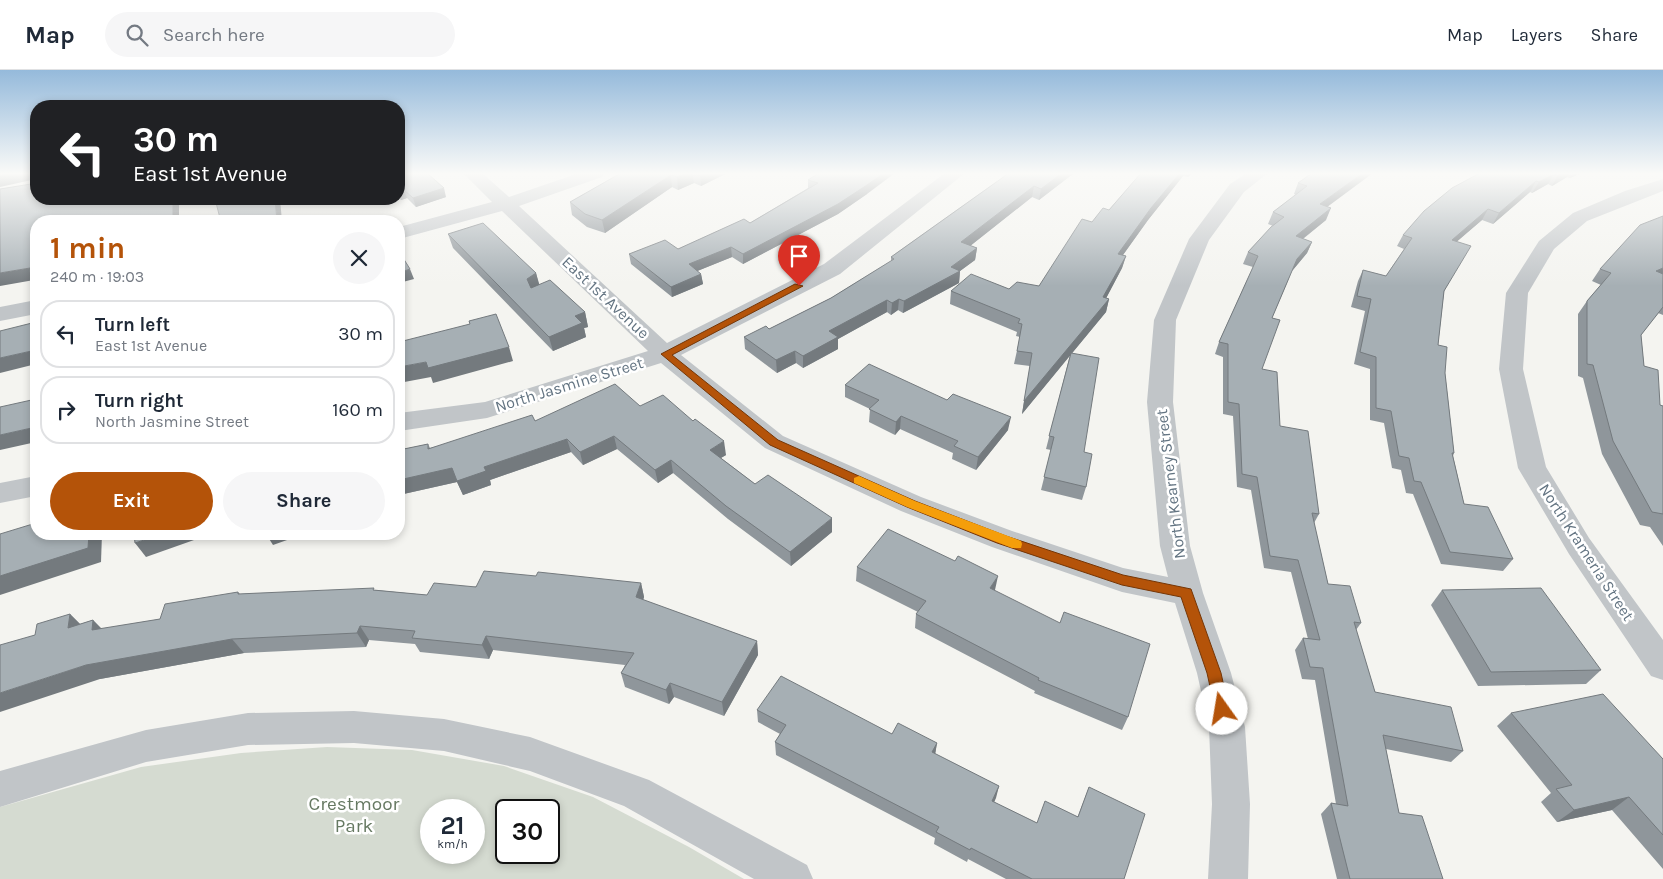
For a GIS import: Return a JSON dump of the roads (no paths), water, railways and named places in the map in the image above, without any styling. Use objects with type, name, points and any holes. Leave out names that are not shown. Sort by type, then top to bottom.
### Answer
[{"type":"street","points":[[405,231],[482,211]]},
{"type":"street","name":"East 1st Avenue","points":[[514,211],[666,354],[774,442],[911,504],[1002,539],[1122,580],[1186,593]]},
{"type":"street","name":"North Jasmine Street","points":[[405,421],[487,410],[666,354],[832,269],[907,211]]},
{"type":"street","name":"North Kearney Street","points":[[1220,211],[1199,239],[1165,320],[1160,402],[1175,546],[1186,593],[1214,673],[1226,727],[1231,804],[1228,879]]},
{"type":"street","name":"North Krameria Street","points":[[1595,211],[1580,217],[1546,245],[1517,293],[1511,369],[1532,468],[1578,546],[1663,666]]},
{"type":"street","points":[[0,314],[30,308]]},
{"type":"street","points":[[0,493],[30,487]]},
{"type":"street","points":[[0,789],[146,746],[248,729],[354,727],[444,736],[530,754],[636,793],[793,879]]},
{"type":"park label","name":"Crestmoor Park","points":[[354,814]]}]
